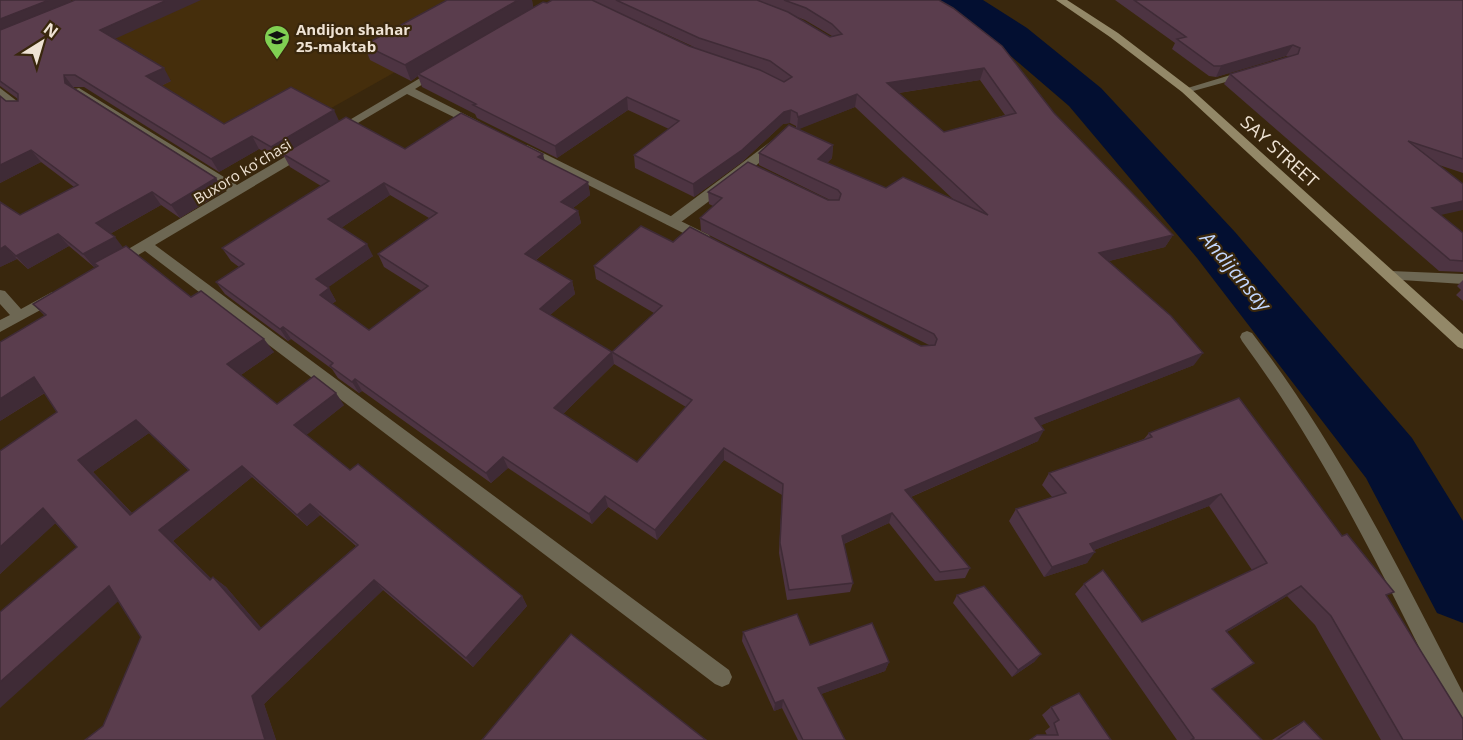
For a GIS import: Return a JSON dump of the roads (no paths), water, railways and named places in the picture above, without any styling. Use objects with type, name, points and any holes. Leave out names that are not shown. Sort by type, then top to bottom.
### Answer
[{"type":"main road","name":"SAY STREET","points":[[1061,0],[1114,35],[1186,90],[1463,343]]},
{"type":"street","name":"Buxoro koʻchasi","points":[[108,267],[238,192],[447,65]]},
{"type":"street","points":[[1186,90],[1254,71]]},
{"type":"street","points":[[406,89],[491,131]]},
{"type":"street","points":[[0,91],[22,110]]},
{"type":"street","points":[[79,91],[238,192]]},
{"type":"street","points":[[672,222],[753,170],[783,135]]},
{"type":"street","points":[[512,142],[714,243]]},
{"type":"street","points":[[147,246],[722,677]]},
{"type":"street","points":[[1390,276],[1463,279]]},
{"type":"street","points":[[0,327],[68,289]]},
{"type":"street","points":[[0,295],[19,316]]},
{"type":"street","points":[[1247,337],[1275,372],[1334,464],[1463,714]]},
{"type":"waterway","name":"Andijansay","points":[[957,0],[1013,37],[1085,97],[1216,245],[1389,458],[1463,588]]},
{"type":"place","name":"Andijon shahar 25-maktab","points":[[277,61]]}]
